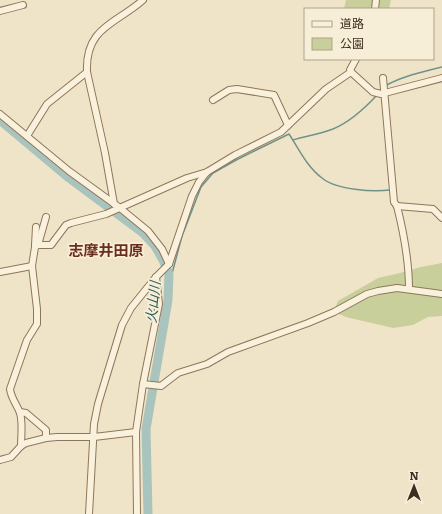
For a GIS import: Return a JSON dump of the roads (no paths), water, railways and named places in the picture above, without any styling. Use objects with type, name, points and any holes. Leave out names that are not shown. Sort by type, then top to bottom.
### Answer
[{"type":"street","points":[[114,204],[86,61],[89,50],[96,37],[108,24],[143,0]]},
{"type":"street","points":[[0,11],[23,5]]},
{"type":"street","points":[[36,246],[51,245],[66,225],[106,214],[187,178],[207,172],[235,155],[281,132],[326,89],[351,72],[350,70],[355,60]]},
{"type":"street","points":[[27,136],[47,104],[87,72]]},
{"type":"street","points":[[351,72],[373,92],[377,93],[384,93],[442,78]]},
{"type":"street","points":[[383,78],[394,202],[397,206],[408,260],[409,289]]},
{"type":"street","points":[[213,100],[229,90],[237,89],[274,94],[288,126]]},
{"type":"street","points":[[0,114],[69,171],[120,208],[148,231],[162,248],[169,264]]},
{"type":"street","points":[[89,514],[94,424],[98,404],[122,325],[131,308],[156,277],[169,264],[192,196],[199,182],[207,172]]},
{"type":"street","points":[[397,206],[433,208],[442,218]]},
{"type":"street","points":[[21,446],[22,423],[20,412],[10,393],[10,389],[27,340],[37,324],[37,310],[32,266],[36,246],[46,217]]},
{"type":"street","points":[[36,227],[36,246]]},
{"type":"street","points":[[0,272],[32,266]]},
{"type":"street","points":[[137,514],[136,432],[159,304],[156,277]]},
{"type":"street","points":[[145,384],[160,386],[178,373],[207,364],[228,352],[308,323],[334,312],[367,294],[387,289],[409,289],[442,294]]},
{"type":"street","points":[[20,412],[26,413],[46,430],[46,438]]},
{"type":"street","points":[[0,460],[11,457],[21,446],[46,438],[57,436],[94,437],[136,432]]},
{"type":"waterway","points":[[385,86],[405,77],[442,67]]},
{"type":"waterway","points":[[293,140],[333,129],[345,123],[377,95]]},
{"type":"waterway","name":"火山川","points":[[0,120],[69,178],[143,233],[155,246],[169,274],[168,300],[146,429],[148,514]]},
{"type":"waterway","points":[[169,285],[182,236],[201,187],[213,173],[289,134],[312,169],[328,182],[345,188],[374,191],[390,190]]},
{"type":"district","name":"志摩井田原","points":[[106,249]]}]
